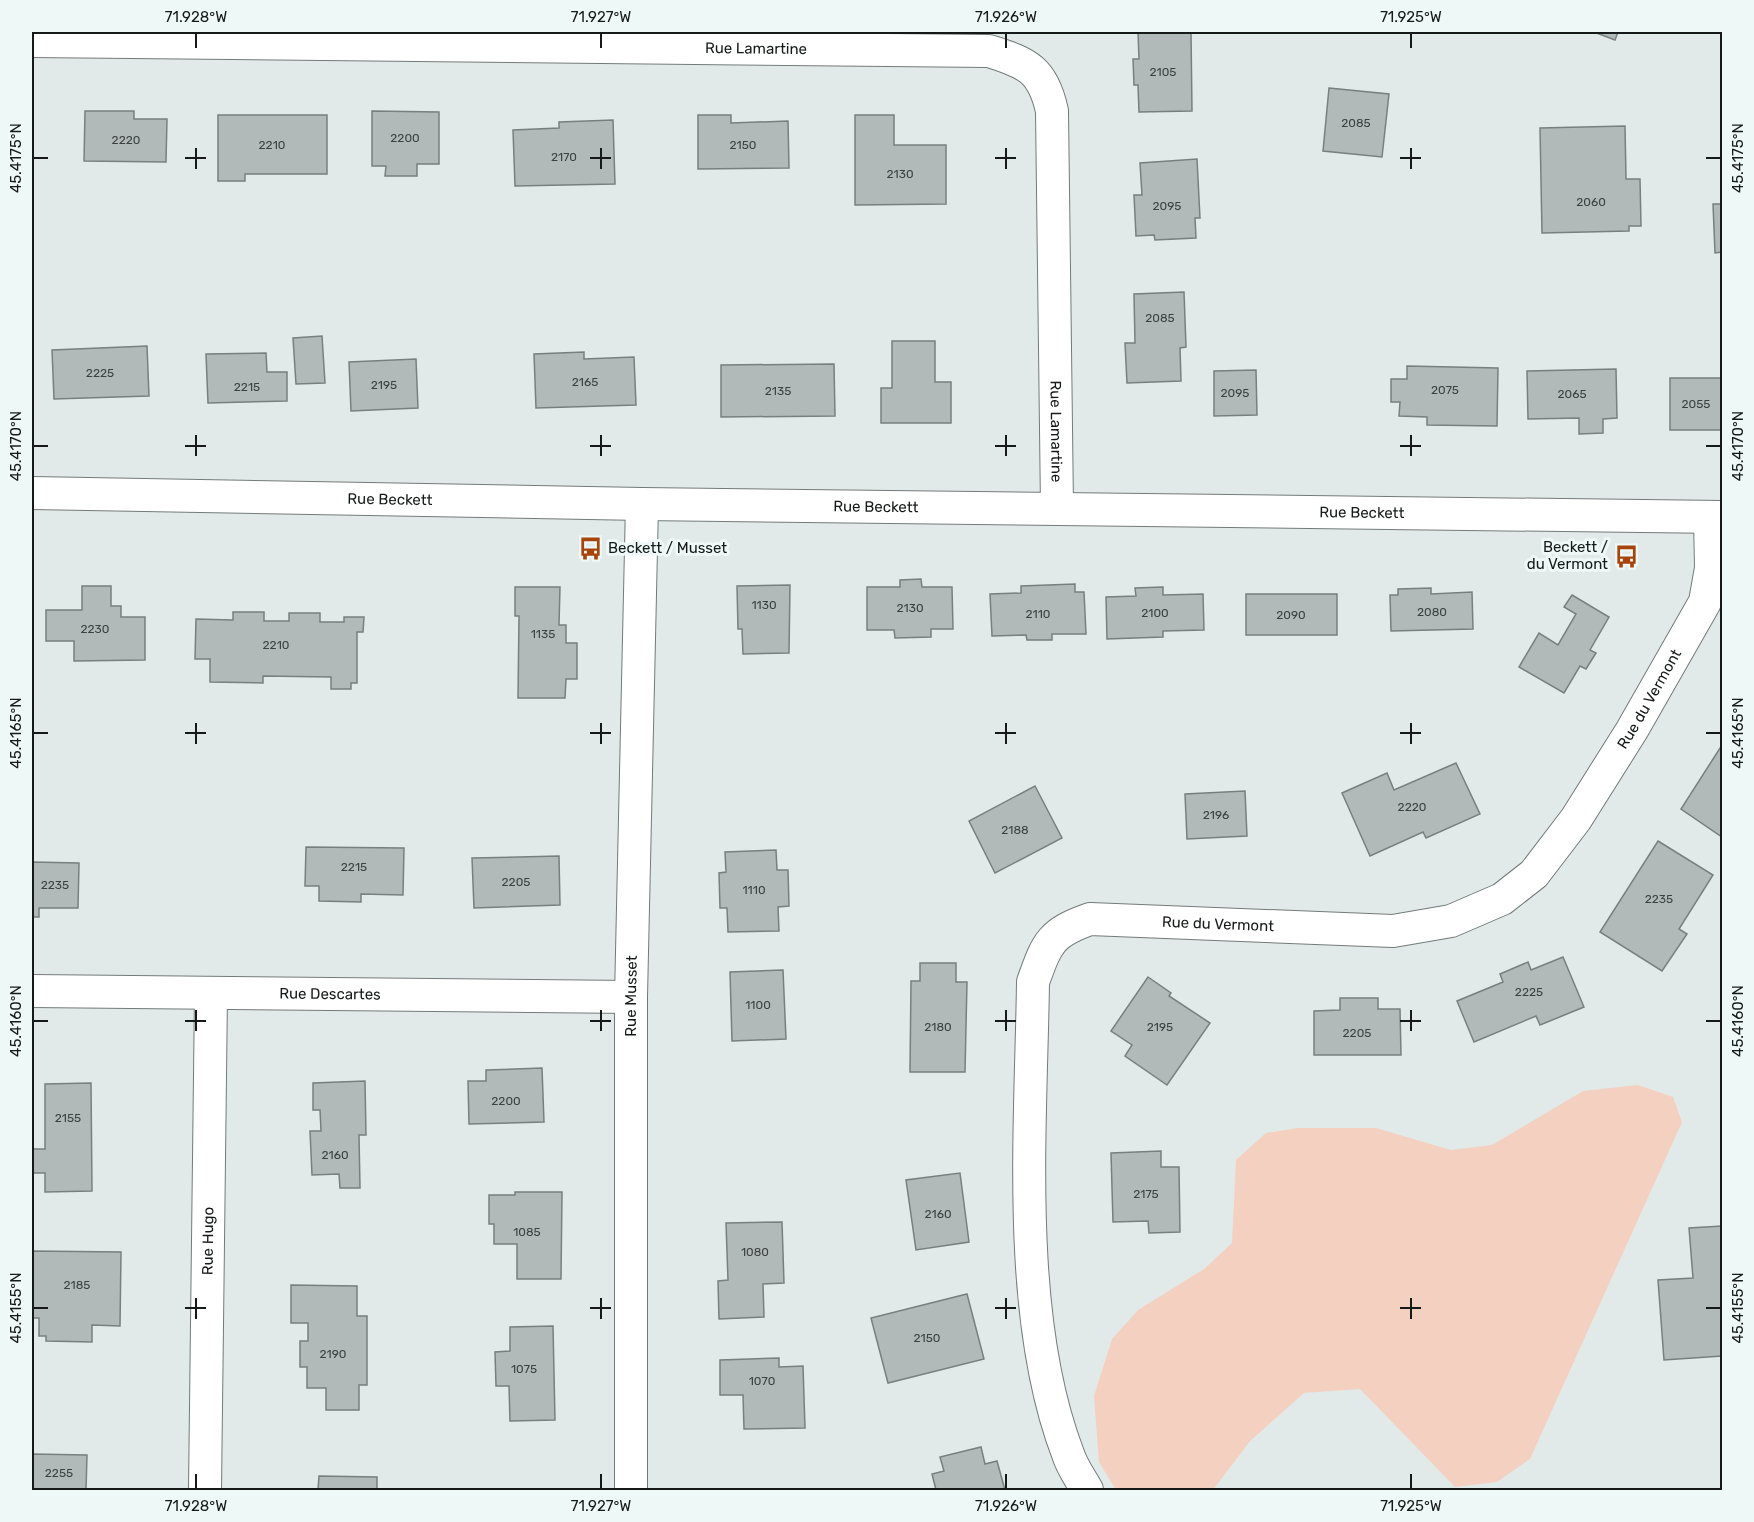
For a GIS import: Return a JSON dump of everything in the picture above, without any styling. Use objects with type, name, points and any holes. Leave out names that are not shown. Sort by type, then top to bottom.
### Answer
[{"type":"street","name":"Rue Lamartine","points":[[32,41],[989,51],[1013,58],[1033,71],[1047,88],[1052,111],[1057,507]]},
{"type":"street","name":"Rue Beckett","points":[[32,493],[642,504],[1057,507],[1716,517]]},
{"type":"street","name":"Rue Musset","points":[[631,1491],[631,997],[642,504]]},
{"type":"street","name":"Rue du Vermont","points":[[1087,1491],[1068,1455],[1046,1376],[1035,1287],[1030,1203],[1033,982],[1045,948],[1063,928],[1090,919],[1393,931],[1451,921],[1502,899],[1534,874],[1576,819],[1632,730],[1705,602],[1716,517]]},
{"type":"street","name":"Rue Descartes","points":[[32,991],[631,997]]},
{"type":"street","name":"Rue Hugo","points":[[205,1491],[211,993]]},
{"type":"shaded area","points":[[1638,1085],[1673,1097],[1682,1122],[1530,1459],[1497,1482],[1455,1487],[1360,1389],[1304,1393],[1250,1441],[1213,1490],[1116,1490],[1099,1462],[1094,1396],[1112,1339],[1138,1310],[1204,1269],[1232,1243],[1236,1160],[1266,1133],[1298,1128],[1376,1128],[1451,1150],[1492,1145],[1583,1091]]},
{"type":"building","points":[[1138,32],[1191,32],[1192,111],[1139,112],[1138,85],[1134,85],[1133,59],[1139,59]]},
{"type":"building","points":[[1594,32],[1618,32],[1615,40]]},
{"type":"building","points":[[1329,88],[1389,94],[1382,157],[1323,151]]},
{"type":"building","points":[[85,111],[134,111],[134,119],[167,119],[166,162],[84,161]]},
{"type":"building","points":[[372,111],[439,112],[439,164],[417,164],[417,176],[385,176],[386,166],[372,166]]},
{"type":"building","points":[[218,115],[327,115],[327,174],[245,174],[245,181],[218,181]]},
{"type":"building","points":[[698,115],[731,115],[731,123],[788,121],[789,168],[698,169]]},
{"type":"building","points":[[855,115],[894,115],[894,145],[946,145],[946,204],[855,205]]},
{"type":"building","points":[[613,120],[615,184],[515,186],[513,130],[559,128],[559,122]]},
{"type":"building","points":[[1625,126],[1626,179],[1640,179],[1641,226],[1629,226],[1629,231],[1542,233],[1540,128]]},
{"type":"building","points":[[1197,159],[1200,218],[1195,218],[1196,238],[1155,240],[1154,235],[1136,236],[1134,195],[1142,195],[1140,163]]},
{"type":"building","points":[[1713,204],[1722,204],[1722,252],[1715,253]]},
{"type":"building","points":[[1184,292],[1186,347],[1180,348],[1181,381],[1127,383],[1125,343],[1135,343],[1134,294]]},
{"type":"building","points":[[322,336],[325,383],[296,384],[293,338]]},
{"type":"building","points":[[892,341],[935,341],[935,382],[951,382],[951,423],[881,423],[881,388],[892,388]]},
{"type":"building","points":[[147,346],[149,396],[54,399],[52,350]]},
{"type":"building","points":[[584,352],[584,359],[634,357],[636,405],[536,408],[534,354]]},
{"type":"building","points":[[266,353],[267,372],[287,372],[287,401],[208,403],[206,354]]},
{"type":"building","points":[[416,359],[418,408],[351,411],[349,362]]},
{"type":"building","points":[[834,364],[835,416],[721,417],[721,365]]},
{"type":"building","points":[[1407,366],[1498,368],[1497,426],[1427,425],[1427,417],[1399,416],[1400,402],[1391,402],[1391,379],[1407,379]]},
{"type":"building","points":[[1616,369],[1617,418],[1603,419],[1603,433],[1579,434],[1579,418],[1528,419],[1527,371]]},
{"type":"building","points":[[1256,370],[1257,415],[1214,416],[1214,371]]},
{"type":"building","points":[[1670,378],[1722,378],[1722,430],[1670,430]]},
{"type":"building","points":[[921,579],[922,587],[952,587],[953,629],[931,629],[931,637],[895,638],[894,630],[867,630],[867,587],[900,587],[900,580]]},
{"type":"building","points":[[1075,584],[1075,592],[1084,592],[1086,634],[1052,634],[1052,640],[1027,640],[1026,635],[992,636],[990,594],[1021,593],[1021,586]]},
{"type":"building","points":[[790,585],[789,653],[743,654],[742,629],[738,629],[737,586]]},
{"type":"building","points":[[82,586],[111,586],[111,606],[121,606],[121,617],[145,617],[145,660],[74,661],[74,641],[46,641],[46,610],[82,610]]},
{"type":"building","points":[[515,587],[560,587],[559,625],[566,625],[566,643],[577,643],[577,679],[566,679],[565,698],[518,698],[519,616],[515,616]]},
{"type":"building","points":[[1163,587],[1163,595],[1203,594],[1204,630],[1163,631],[1163,637],[1107,639],[1106,597],[1136,596],[1135,588]]},
{"type":"building","points":[[1431,588],[1431,594],[1472,592],[1473,629],[1391,631],[1390,595],[1398,595],[1398,589]]},
{"type":"building","points":[[1246,594],[1337,594],[1337,635],[1246,635]]},
{"type":"building","points":[[1572,595],[1609,617],[1590,650],[1596,653],[1586,669],[1580,666],[1564,693],[1519,667],[1539,633],[1558,645],[1576,614],[1564,607]]},
{"type":"building","points":[[233,612],[264,612],[264,621],[289,621],[289,613],[320,613],[320,622],[344,622],[344,617],[364,617],[363,632],[357,632],[357,683],[351,683],[351,689],[331,689],[331,677],[263,676],[263,683],[210,682],[210,659],[195,659],[196,619],[233,620]]},
{"type":"building","points":[[1722,745],[1722,837],[1681,809]]},
{"type":"building","points":[[1456,763],[1480,814],[1426,838],[1423,832],[1370,856],[1342,793],[1387,773],[1394,790]]},
{"type":"building","points":[[1035,786],[1062,838],[995,873],[969,821]]},
{"type":"building","points":[[1245,791],[1247,836],[1187,839],[1185,794]]},
{"type":"building","points":[[1658,841],[1713,875],[1679,929],[1687,934],[1662,971],[1600,932]]},
{"type":"building","points":[[306,847],[404,848],[403,895],[361,894],[361,902],[319,901],[319,886],[305,886]]},
{"type":"building","points":[[776,850],[777,870],[788,870],[789,906],[778,907],[779,931],[728,932],[727,908],[720,908],[719,873],[726,872],[725,852]]},
{"type":"building","points":[[559,856],[560,905],[474,908],[472,858]]},
{"type":"building","points":[[32,862],[79,863],[78,908],[39,908],[39,917],[32,917]]},
{"type":"building","points":[[1563,957],[1584,1007],[1540,1025],[1536,1016],[1474,1042],[1457,1001],[1503,982],[1500,974],[1528,962],[1531,970]]},
{"type":"building","points":[[920,963],[956,963],[956,982],[967,982],[965,1072],[910,1072],[911,981],[920,981]]},
{"type":"building","points":[[783,970],[786,1039],[732,1041],[730,972]]},
{"type":"building","points":[[1148,977],[1171,993],[1169,996],[1210,1023],[1167,1085],[1125,1056],[1132,1045],[1111,1031]]},
{"type":"building","points":[[1340,998],[1378,998],[1378,1009],[1400,1009],[1401,1055],[1314,1055],[1314,1011],[1340,1010]]},
{"type":"building","points":[[542,1068],[544,1122],[469,1124],[468,1081],[486,1081],[486,1070]]},
{"type":"building","points":[[365,1081],[366,1135],[359,1135],[360,1188],[340,1188],[339,1174],[312,1175],[310,1131],[321,1131],[320,1110],[313,1110],[313,1083]]},
{"type":"building","points":[[91,1083],[92,1191],[45,1192],[45,1173],[33,1173],[33,1149],[45,1149],[45,1084]]},
{"type":"building","points":[[1161,1151],[1161,1167],[1179,1167],[1180,1232],[1149,1233],[1148,1221],[1113,1222],[1111,1153]]},
{"type":"building","points":[[960,1173],[969,1242],[916,1250],[906,1180]]},
{"type":"building","points":[[515,1192],[562,1192],[561,1279],[517,1279],[517,1244],[494,1244],[494,1224],[489,1224],[489,1195],[515,1195]]},
{"type":"building","points":[[782,1222],[784,1283],[763,1284],[764,1317],[719,1319],[718,1281],[728,1280],[726,1223]]},
{"type":"building","points":[[1722,1226],[1722,1356],[1664,1360],[1658,1280],[1693,1278],[1689,1228]]},
{"type":"building","points":[[33,1251],[121,1252],[120,1326],[92,1325],[92,1342],[46,1341],[46,1336],[39,1336],[39,1318],[32,1318]]},
{"type":"building","points":[[291,1285],[357,1286],[357,1316],[367,1316],[367,1385],[359,1385],[359,1410],[326,1410],[326,1388],[307,1388],[307,1367],[300,1367],[300,1341],[308,1341],[308,1323],[291,1323]]},
{"type":"building","points":[[967,1294],[984,1359],[888,1383],[871,1318]]},
{"type":"building","points":[[553,1326],[555,1420],[510,1421],[509,1386],[496,1386],[495,1352],[510,1351],[510,1327]]},
{"type":"building","points":[[779,1358],[779,1367],[803,1366],[805,1428],[744,1429],[743,1395],[720,1395],[720,1360]]},
{"type":"building","points":[[981,1447],[985,1464],[997,1461],[1005,1490],[936,1490],[932,1474],[944,1471],[940,1457]]},
{"type":"building","points":[[32,1454],[87,1455],[86,1490],[32,1490]]},
{"type":"building","points":[[319,1476],[377,1477],[377,1490],[318,1490]]},
{"type":"place","name":"Beckett / Musset","points":[[590,548]]},
{"type":"place","name":"Beckett / du Vermont","points":[[1626,556]]}]
